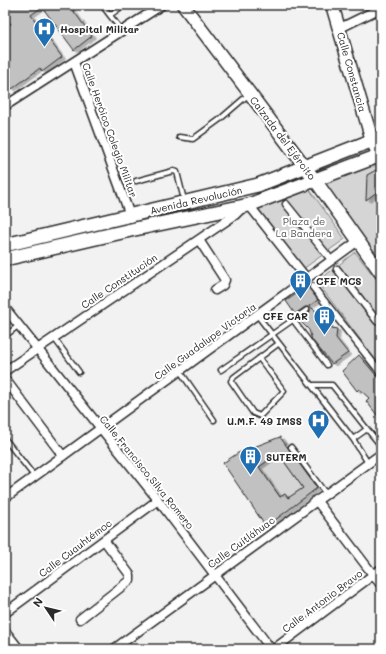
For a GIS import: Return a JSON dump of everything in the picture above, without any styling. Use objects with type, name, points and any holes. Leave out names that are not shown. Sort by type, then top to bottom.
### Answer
[{"type":"main road","name":"Calzada del Ejército","points":[[183,5],[315,180],[381,273]]},
{"type":"main road","name":"Calle Constancia","points":[[332,5],[377,139],[380,158]]},
{"type":"main road","name":"Avenida Revolución","points":[[5,245],[185,203],[258,184],[377,139]]},
{"type":"main road","name":"Avenida Revolución","points":[[5,259],[134,229],[246,206],[315,180],[380,158]]},
{"type":"street","points":[[6,103],[74,62],[162,5]]},
{"type":"street","points":[[340,28],[381,8]]},
{"type":"street","name":"Calle Heróico Colegio Militar","points":[[74,62],[134,229]]},
{"type":"street","points":[[286,204],[328,256]]},
{"type":"street","points":[[246,206],[307,279]]},
{"type":"street","name":"Calle Constitución","points":[[5,371],[199,240],[246,206]]},
{"type":"street","points":[[199,240],[225,280],[222,285],[215,290]]},
{"type":"street","name":"Calle Guadalupe Victoria","points":[[5,498],[358,241]]},
{"type":"street","points":[[337,269],[377,321]]},
{"type":"street","points":[[313,287],[381,373]]},
{"type":"street","name":"Calle Francisco Silva Romero","points":[[5,308],[36,350],[158,500],[270,649]]},
{"type":"street","points":[[5,379],[63,456]]},
{"type":"street","name":"Calle Cuitláhuac","points":[[114,649],[214,574],[381,454]]},
{"type":"street","name":"Calle Cuauhtémoc","points":[[5,613],[158,500]]},
{"type":"street","points":[[316,500],[381,585]]},
{"type":"street","points":[[80,619],[130,580],[130,575],[104,540]]},
{"type":"street","name":"Calle Antonio Bravo","points":[[274,649],[381,569]]},
{"type":"street","points":[[5,631],[20,649]]},
{"type":"lane","points":[[102,5],[122,31]]},
{"type":"lane","points":[[110,15],[124,5]]},
{"type":"lane","points":[[179,137],[193,139],[203,133],[249,93]]},
{"type":"lane","points":[[136,181],[173,171],[177,172],[185,203]]},
{"type":"lane","points":[[221,370],[307,310]]},
{"type":"lane","points":[[257,315],[278,344],[313,385],[353,439],[368,463]]},
{"type":"lane","points":[[293,320],[326,365]]},
{"type":"lane","points":[[5,336],[18,326]]},
{"type":"lane","points":[[54,338],[79,372]]},
{"type":"lane","points":[[259,358],[284,391],[260,416],[252,413],[231,381],[234,377],[259,358],[278,344]]},
{"type":"lane","points":[[180,371],[214,420]]},
{"type":"lane","points":[[313,385],[332,385],[381,446]]},
{"type":"lane","points":[[353,439],[367,429]]},
{"type":"lane","points":[[5,439],[34,477]]},
{"type":"lane","points":[[291,447],[326,494]]},
{"type":"green space","name":"Plaza de La Bandera","points":[[377,163],[381,172],[381,263],[323,183]]},
{"type":"green space","name":"Plaza de La Bandera","points":[[310,190],[345,239],[303,269],[258,209]]},
{"type":"green space","name":"Plaza de La Bandera","points":[[355,252],[381,285],[381,367],[317,282]]},
{"type":"green space","points":[[278,453],[303,488],[288,498],[285,494],[280,497],[259,467]]},
{"type":"building","points":[[5,5],[69,5],[92,36],[74,50],[42,7],[31,15],[62,57],[42,72],[40,68],[12,89],[5,80],[5,28],[11,24],[5,16]]},
{"type":"building","points":[[376,170],[381,180],[381,189],[366,200],[367,175]]},
{"type":"building","name":"CFE CAR","points":[[308,286],[318,300],[309,306],[324,317],[332,328],[337,329],[336,338],[348,353],[332,364],[312,340],[309,330],[299,320],[309,313],[310,308],[305,307],[295,314],[286,301]]},
{"type":"building","points":[[359,355],[381,381],[381,420],[366,401],[369,398],[359,389],[357,391],[342,371]]},
{"type":"building","name":"SUTERM","points":[[280,437],[317,488],[266,527],[223,463],[238,453]],"holes":[[[278,453],[303,488],[288,498],[285,494],[280,497],[259,467]]]},
{"type":"place","name":"Hospital Militar","points":[[44,48]]},
{"type":"place","name":"CFE MCS","points":[[301,300]]},
{"type":"place","name":"CFE CAR","points":[[324,336]]},
{"type":"place","name":"U.M.F. 49 IMSS","points":[[318,440]]},
{"type":"place","name":"SUTERM","points":[[250,476]]}]
